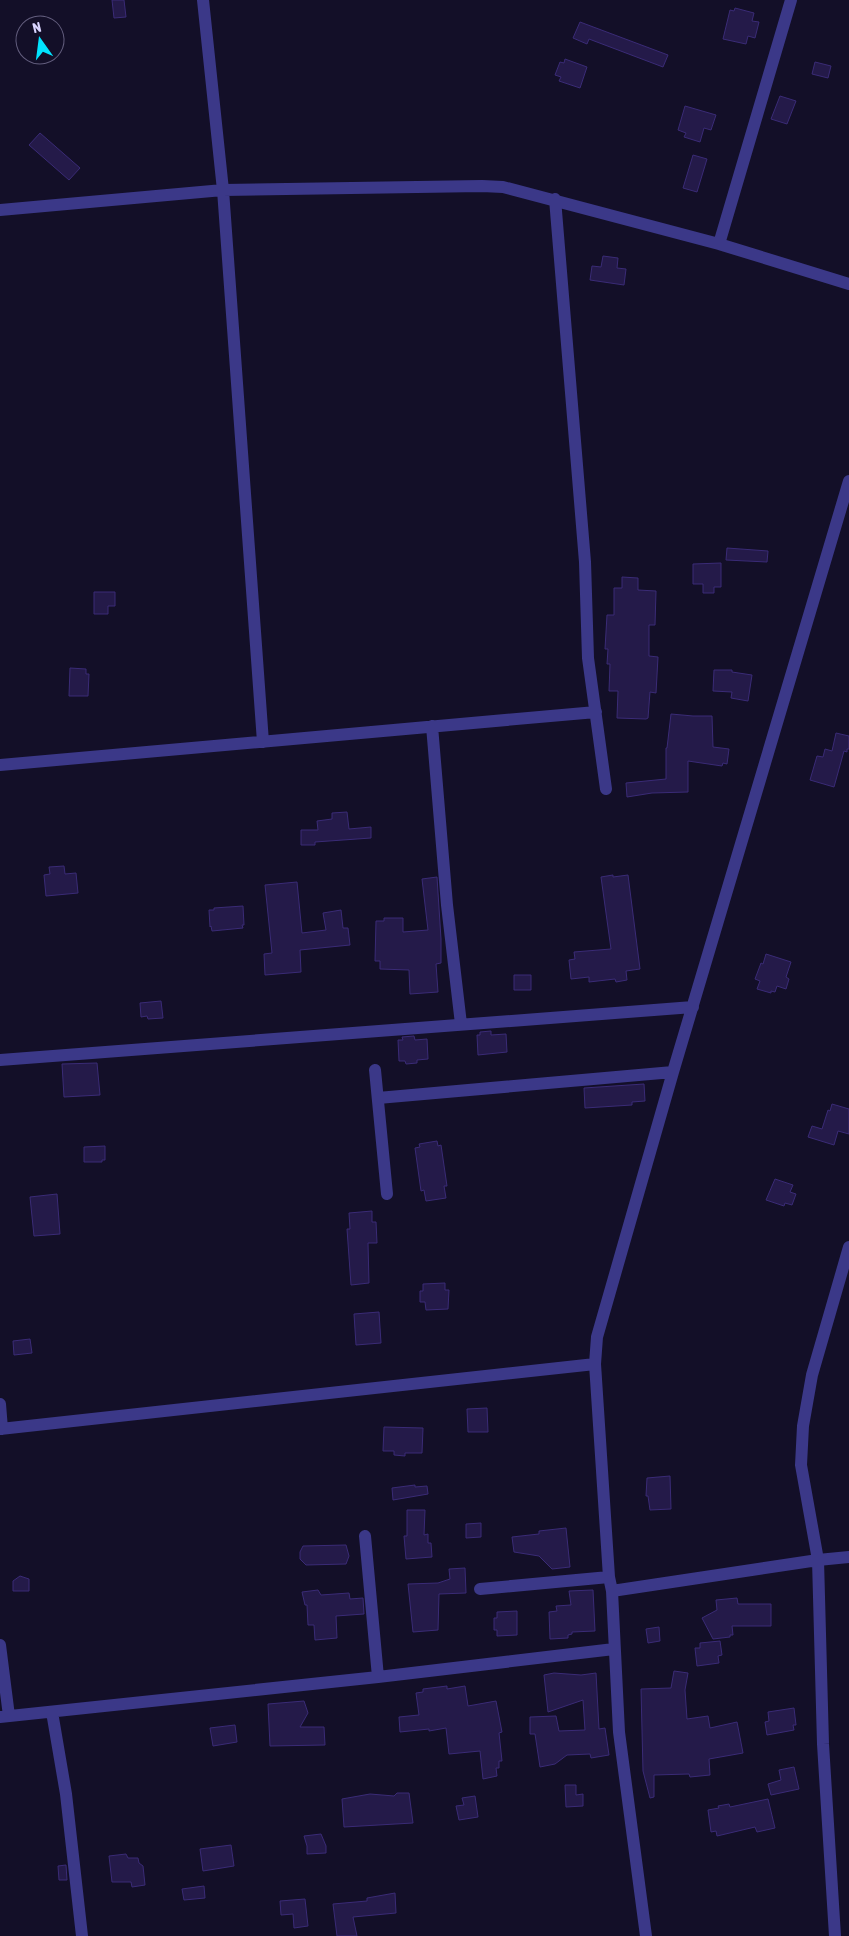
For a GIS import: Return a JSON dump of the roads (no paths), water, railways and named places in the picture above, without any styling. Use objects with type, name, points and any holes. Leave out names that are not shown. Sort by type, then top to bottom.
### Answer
[{"type":"street","points":[[203,0],[223,190],[263,742]]},
{"type":"street","points":[[719,244],[791,0]]},
{"type":"street","points":[[0,210],[223,190],[503,187],[555,199],[719,244],[849,284]]},
{"type":"street","points":[[555,199],[585,562],[588,658],[606,789]]},
{"type":"street","points":[[646,1936],[619,1732],[612,1592],[609,1577],[595,1364],[597,1337],[672,1072],[693,1007],[849,480]]},
{"type":"street","points":[[0,765],[596,712]]},
{"type":"street","points":[[432,726],[447,905],[461,1024]]},
{"type":"street","points":[[0,1060],[693,1007]]},
{"type":"street","points":[[375,1070],[387,1194]]},
{"type":"street","points":[[378,1098],[672,1072]]},
{"type":"street","points":[[835,1936],[823,1744],[818,1560],[800,1465],[803,1426],[812,1375],[849,1247]]},
{"type":"street","points":[[0,1404],[1,1429],[595,1364]]},
{"type":"street","points":[[365,1536],[378,1677]]},
{"type":"street","points":[[612,1592],[818,1560],[849,1557]]},
{"type":"street","points":[[480,1589],[609,1577]]},
{"type":"street","points":[[0,1645],[4,1716],[378,1677],[614,1649]]},
{"type":"street","points":[[52,1712],[66,1794],[82,1936]]}]
